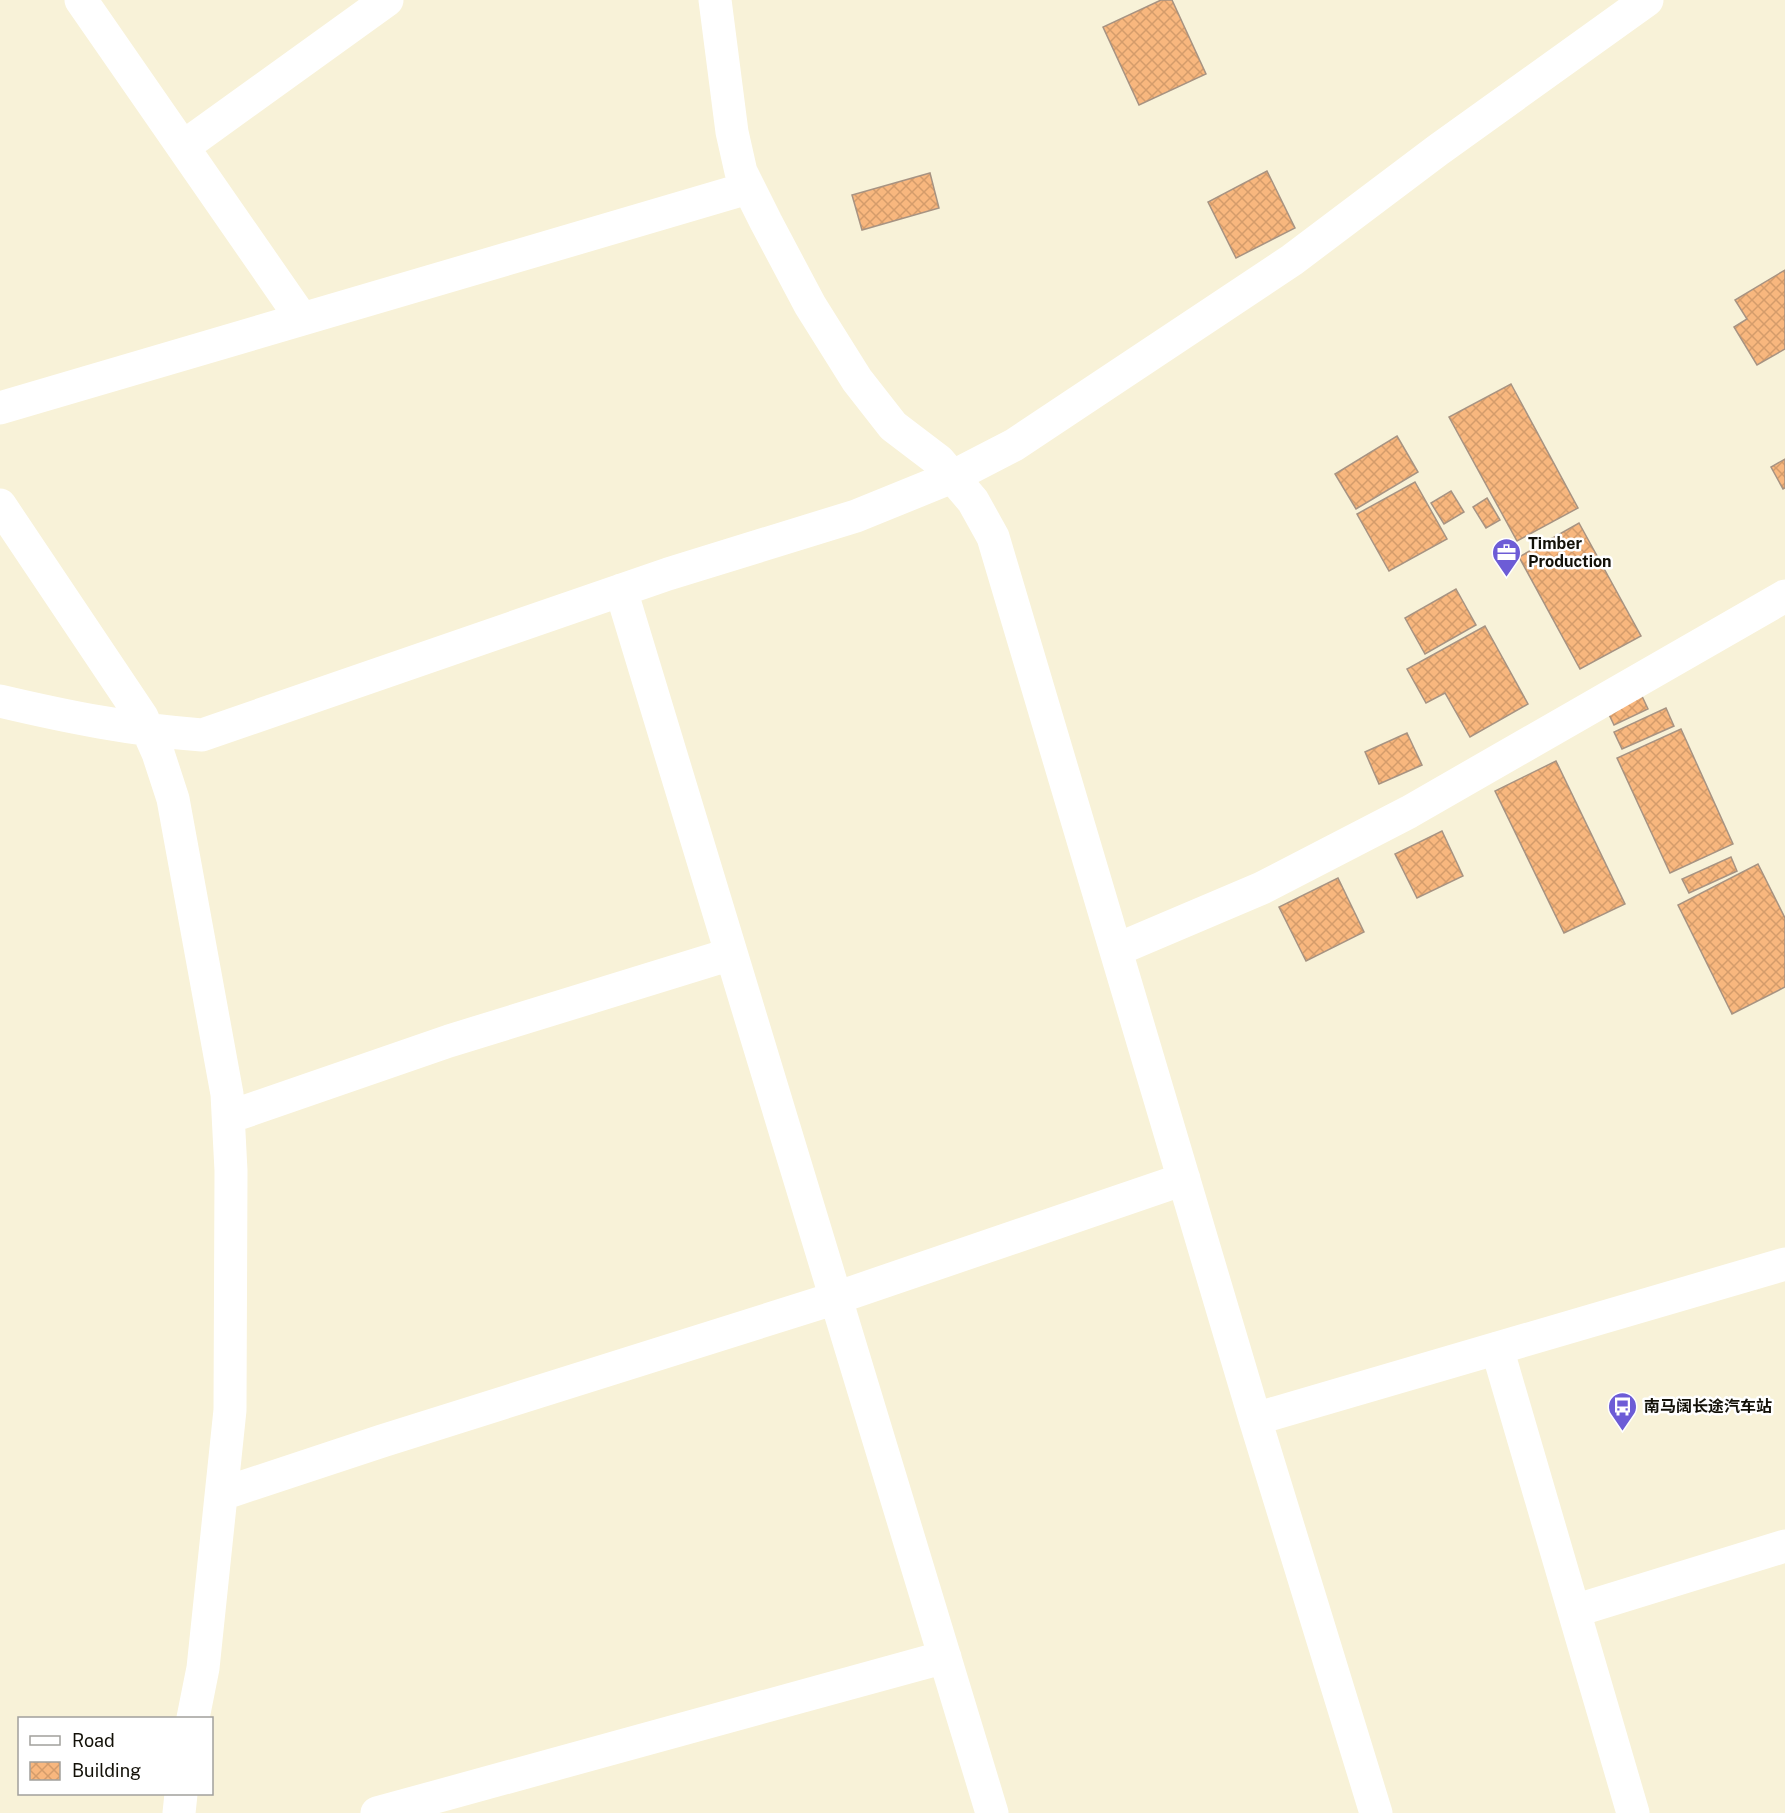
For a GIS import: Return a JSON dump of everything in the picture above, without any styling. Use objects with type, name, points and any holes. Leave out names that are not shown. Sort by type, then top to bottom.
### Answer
[{"type":"street","points":[[81,0],[302,319]]},
{"type":"street","points":[[183,147],[387,0]]},
{"type":"street","points":[[715,0],[732,132],[741,172],[748,188],[810,305],[857,380],[893,426],[939,461],[973,501],[993,537],[1255,1419],[1376,1813]]},
{"type":"street","points":[[0,701],[89,722],[148,731],[202,735],[621,590],[856,516],[952,477],[1014,445],[1292,260],[1438,150],[1647,0]]},
{"type":"street","points":[[0,408],[748,188]]},
{"type":"street","points":[[0,505],[142,717],[148,731],[173,799],[227,1094],[231,1171],[230,1410],[203,1668],[193,1717]]},
{"type":"street","points":[[621,590],[992,1813]]},
{"type":"street","points":[[1116,950],[1262,888],[1409,812],[1785,596]]},
{"type":"street","points":[[229,1117],[449,1041],[731,954]]},
{"type":"street","points":[[222,1494],[382,1441],[836,1298],[1184,1179]]},
{"type":"street","points":[[1255,1419],[1785,1264]]},
{"type":"street","points":[[1497,1348],[1633,1813]]},
{"type":"street","points":[[1574,1611],[1785,1546]]},
{"type":"street","points":[[377,1813],[945,1657]]},
{"type":"street","points":[[179,1813],[181,1795]]},
{"type":"building","points":[[1161,0],[1172,0],[1206,74],[1139,105],[1103,27]]},
{"type":"building","points":[[1267,171],[1295,228],[1236,258],[1208,202]]},
{"type":"building","points":[[930,173],[939,208],[862,230],[852,195]]},
{"type":"building","points":[[1785,270],[1785,349],[1757,365],[1734,327],[1747,319],[1735,300]]},
{"type":"building","points":[[1511,384],[1578,508],[1517,541],[1449,417]]},
{"type":"building","points":[[1397,436],[1418,472],[1356,509],[1335,474]]},
{"type":"building","points":[[1785,459],[1785,488],[1783,489],[1771,467]]},
{"type":"building","points":[[1415,482],[1447,539],[1389,571],[1357,514]]},
{"type":"building","points":[[1451,491],[1464,512],[1444,524],[1431,503]]},
{"type":"building","points":[[1487,498],[1500,520],[1486,528],[1473,507]]},
{"type":"building","points":[[1579,523],[1641,636],[1580,669],[1519,557]]},
{"type":"building","points":[[1456,589],[1476,625],[1425,654],[1405,618]]},
{"type":"building","points":[[1485,626],[1528,704],[1470,737],[1445,693],[1426,703],[1407,669]]},
{"type":"building","points":[[1640,692],[1648,709],[1614,725],[1606,708]]},
{"type":"building","points":[[1666,708],[1674,726],[1622,749],[1614,732]]},
{"type":"building","points":[[1681,729],[1733,844],[1670,873],[1617,758]]},
{"type":"building","points":[[1407,733],[1422,765],[1379,784],[1365,752]]},
{"type":"building","points":[[1556,761],[1625,904],[1564,933],[1495,791]]},
{"type":"building","points":[[1442,831],[1463,876],[1417,898],[1395,854]]},
{"type":"building","points":[[1731,857],[1737,871],[1689,893],[1682,879]]},
{"type":"building","points":[[1758,864],[1785,918],[1785,987],[1732,1014],[1678,905]]},
{"type":"building","points":[[1338,878],[1364,932],[1306,961],[1279,907]]},
{"type":"place","name":"Timber Production","points":[[1507,578]]},
{"type":"place","name":"南马阔长途汽车站","points":[[1623,1432]]}]
